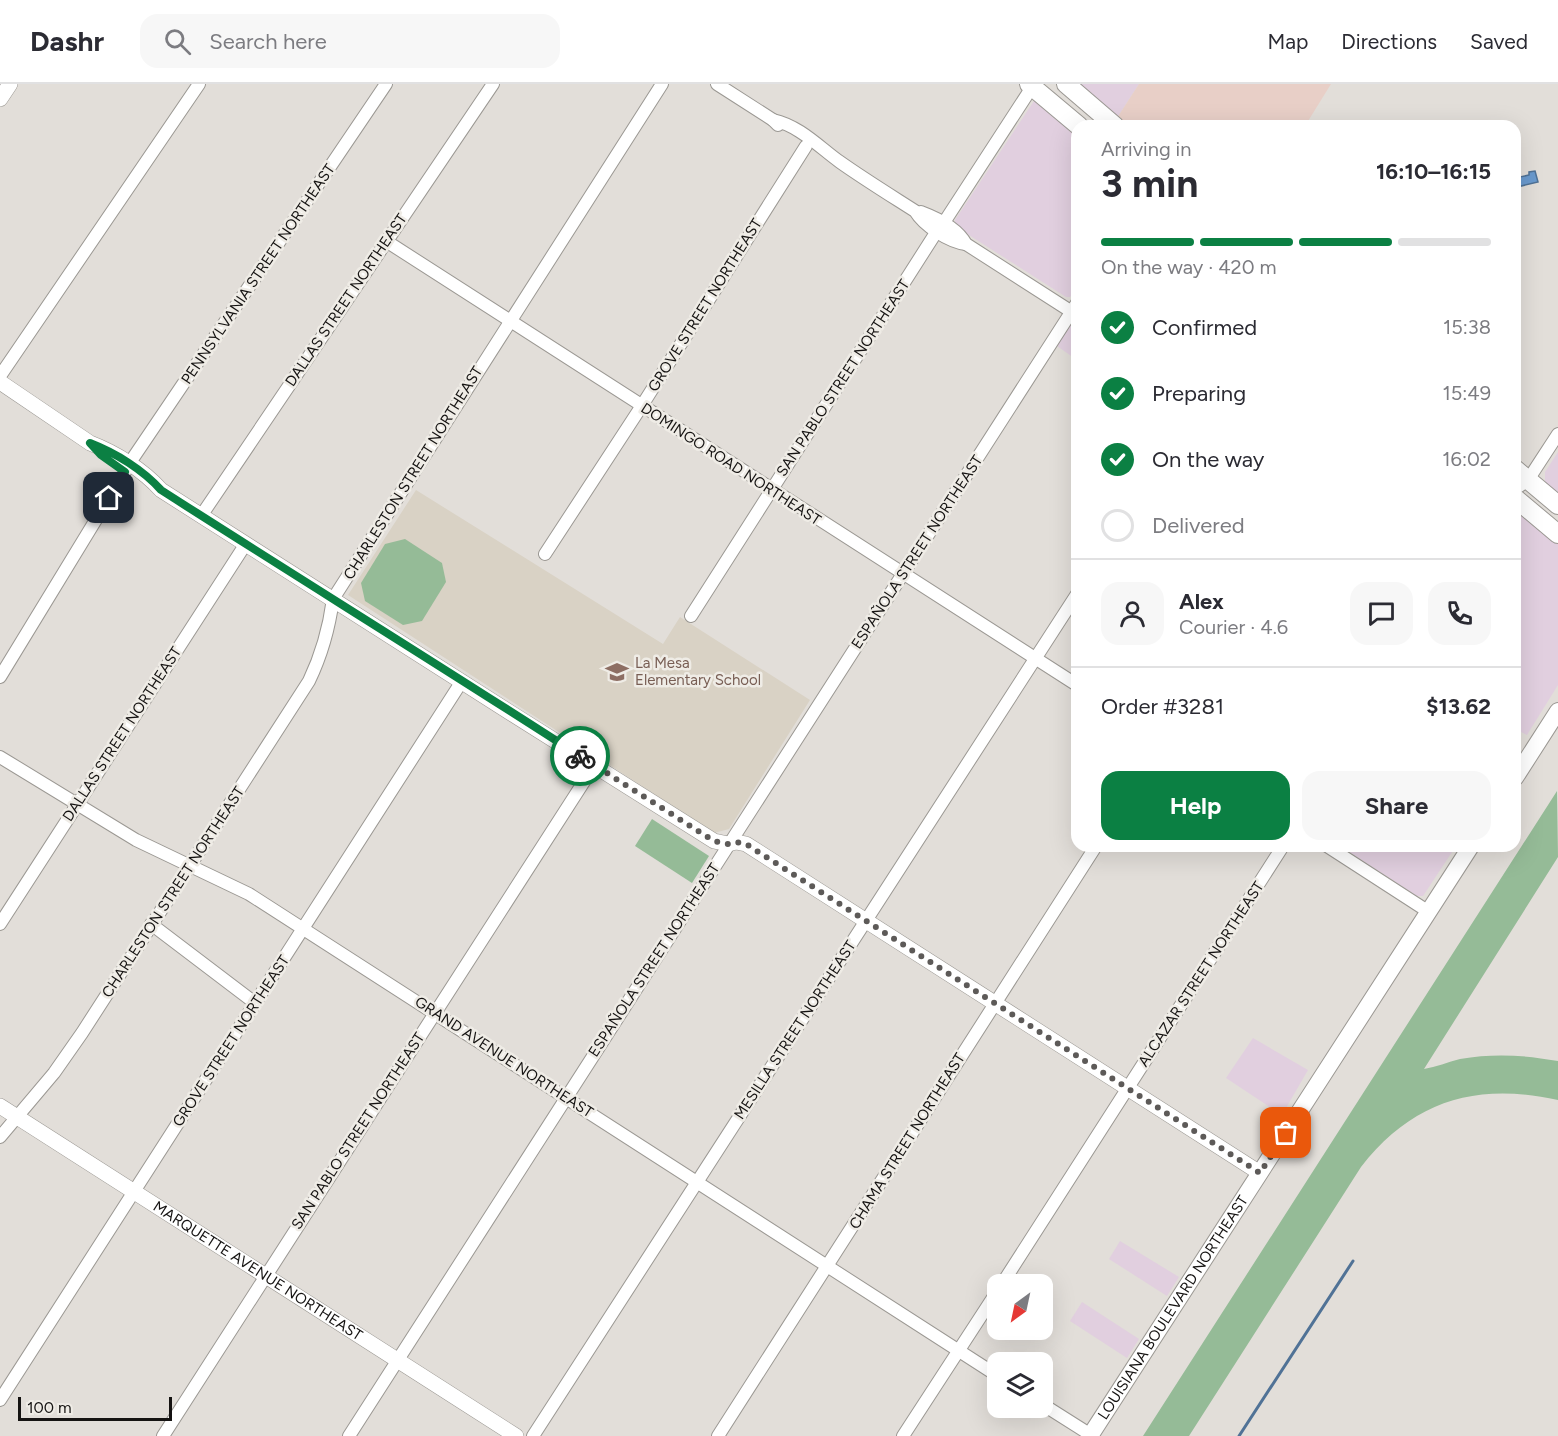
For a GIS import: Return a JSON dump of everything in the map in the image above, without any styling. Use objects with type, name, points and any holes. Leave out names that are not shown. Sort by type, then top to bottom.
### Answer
[{"type":"main road","points":[[1066,84],[1107,120]]},
{"type":"main road","points":[[1032,85],[1072,120]]},
{"type":"main road","points":[[1521,480],[1558,505]]},
{"type":"main road","points":[[1521,503],[1558,534]]},
{"type":"main road","points":[[1521,769],[1558,711]]},
{"type":"main road","name":"LOUISIANA BOULEVARD NORTHEAST","points":[[1091,1436],[1467,852]]},
{"type":"street","points":[[0,99],[10,84]]},
{"type":"street","points":[[0,376],[199,84]]},
{"type":"street","name":"PENNSYLVANIA STREET NORTHEAST","points":[[0,677],[127,468],[386,84]]},
{"type":"street","name":"DALLAS STREET NORTHEAST","points":[[201,516],[493,84]]},
{"type":"street","name":"CHARLESTON STREET NORTHEAST","points":[[0,1137],[54,1073],[82,1033],[309,681],[320,658],[329,628],[333,599],[662,84]]},
{"type":"street","points":[[717,84],[773,120],[780,128],[806,146],[827,158],[837,160]]},
{"type":"street","points":[[1053,104],[1066,84]]},
{"type":"street","name":"SAN PABLO STREET NORTHEAST","points":[[691,616],[1032,85]]},
{"type":"street","points":[[773,120],[784,122],[810,138],[837,160],[915,211],[923,212],[940,227],[962,236],[966,244],[1071,306]]},
{"type":"street","name":"GROVE STREET NORTHEAST","points":[[545,554],[806,146]]},
{"type":"street","name":"DOMINGO ROAD NORTHEAST","points":[[386,241],[641,407],[1071,681]]},
{"type":"street","name":"ESPAÑOLA STREET NORTHEAST","points":[[349,1436],[1071,313]]},
{"type":"street","points":[[0,382],[90,443],[101,455],[127,468],[149,487],[161,490],[714,841],[746,844],[1260,1173]]},
{"type":"street","points":[[1521,477],[1558,434]]},
{"type":"street","name":"DALLAS STREET NORTHEAST","points":[[0,924],[245,545]]},
{"type":"street","name":"MESILLA STREET NORTHEAST","points":[[533,1436],[1071,603]]},
{"type":"street","name":"GROVE STREET NORTHEAST","points":[[0,1400],[462,681]]},
{"type":"street","name":"GRAND AVENUE NORTHEAST","points":[[0,757],[136,840],[249,894],[987,1369]]},
{"type":"street","name":"SAN PABLO STREET NORTHEAST","points":[[162,1436],[594,766]]},
{"type":"street","name":"CHAMA STREET NORTHEAST","points":[[718,1436],[1092,852]]},
{"type":"street","name":"ALCAZAR STREET NORTHEAST","points":[[1008,1274],[1279,852]]},
{"type":"street","points":[[1336,852],[1429,912]]},
{"type":"street","points":[[152,924],[255,1003]]},
{"type":"street","name":"MARQUETTE AVENUE NORTHEAST","points":[[0,1106],[516,1436]]},
{"type":"street","points":[[903,1436],[987,1307]]},
{"type":"street","points":[[1053,1411],[1091,1436]]},
{"type":"shaded area","points":[[1079,84],[1139,84],[1117,118]]},
{"type":"shaded area","points":[[1139,84],[1331,84],[1309,120],[1120,120],[1117,118]]},
{"type":"shaded area","points":[[1038,100],[1071,128],[1070,297],[1066,297],[955,224],[955,220],[1034,101]]},
{"type":"shaded area","points":[[1071,325],[1071,356],[1057,346]]},
{"type":"shaded area","points":[[1558,452],[1558,494],[1545,484],[1545,472]]},
{"type":"shaded area","name":"La Mesa Elementary School","points":[[416,490],[663,644],[680,617],[810,700],[729,829],[714,833],[348,595]]},
{"type":"shaded area","points":[[1521,513],[1558,544],[1558,685],[1527,735],[1521,732]]},
{"type":"shaded area","points":[[1349,852],[1452,852],[1423,896],[1417,896]]},
{"type":"shaded area","points":[[1253,1038],[1308,1070],[1282,1115],[1226,1078]]},
{"type":"shaded area","points":[[1120,1241],[1179,1277],[1167,1296],[1109,1259]]},
{"type":"shaded area","points":[[1082,1302],[1139,1339],[1127,1358],[1070,1321]]},
{"type":"green space","points":[[405,539],[442,563],[446,582],[422,621],[403,625],[365,601],[361,583],[385,544]]},
{"type":"green space","points":[[1557,791],[1558,857],[1424,1069],[1460,1059],[1497,1055],[1558,1061],[1558,1100],[1500,1093],[1474,1096],[1449,1102],[1425,1112],[1402,1126],[1381,1144],[1361,1167],[1189,1436],[1143,1436],[1518,852],[1521,852],[1521,847]]},
{"type":"green space","points":[[652,819],[709,856],[692,883],[635,846]]},
{"type":"water","points":[[1535,171],[1538,182],[1521,186],[1521,177],[1529,175],[1529,172]]},
{"type":"waterway","points":[[1239,1436],[1353,1261]]},
{"type":"way so far","points":[[580,756],[714,841],[746,844],[1260,1173],[1286,1133]]},
{"type":"place","name":"La Mesa Elementary School","points":[[617,672]]},
{"type":"route","points":[[109,498],[125,472],[101,455],[90,443],[106,449],[161,490],[245,545],[580,756]]}]
